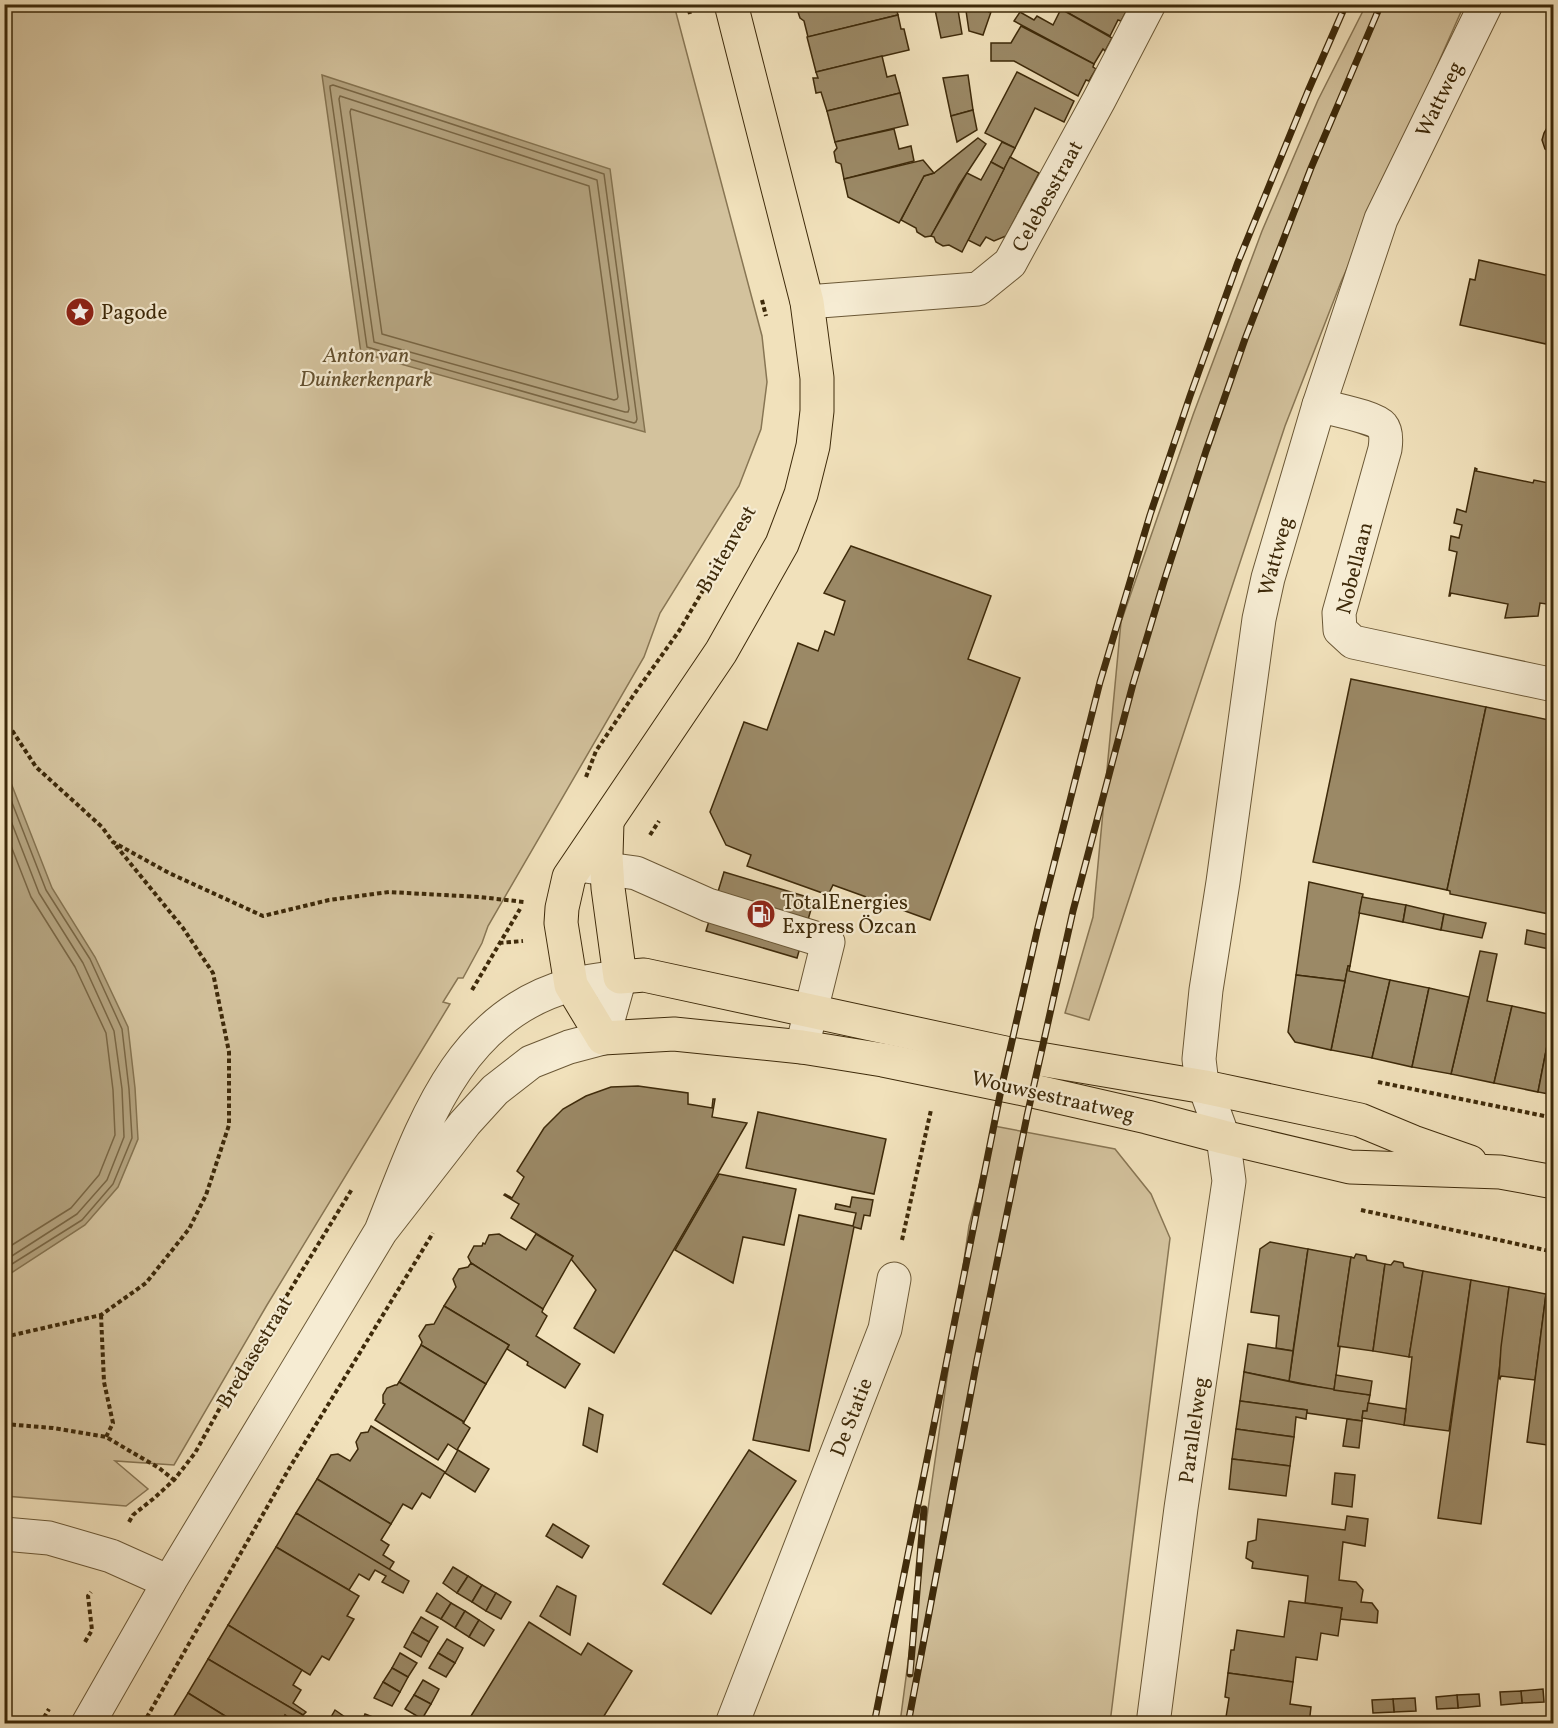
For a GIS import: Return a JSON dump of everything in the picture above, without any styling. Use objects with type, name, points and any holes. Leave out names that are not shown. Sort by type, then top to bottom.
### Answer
[{"type":"main road","name":"Buitenvest","points":[[603,1038],[571,985],[563,939],[562,908],[569,877],[592,867],[587,849],[721,652],[782,544],[801,494],[813,446],[817,411],[817,378],[807,302],[730,4]]},
{"type":"main road","points":[[592,867],[620,977]]},
{"type":"main road","name":"Wouwsestraatweg","points":[[620,977],[644,975],[1010,1054],[1205,1088],[1360,1120],[1413,1142],[1500,1172],[1554,1182]]},
{"type":"main road","name":"Wouwsestraatweg","points":[[603,1038],[675,1034],[802,1047],[964,1076],[1147,1117],[1350,1167],[1500,1172]]},
{"type":"street","name":"Celebesstraat","points":[[807,302],[978,289],[1010,263],[1149,4]]},
{"type":"street","name":"Wattweg","points":[[1223,1137],[1205,1088],[1200,1067],[1202,1032],[1259,619],[1268,578],[1319,405],[1381,219],[1486,4]]},
{"type":"street","name":"Nobellaan","points":[[1319,405],[1372,419],[1382,425],[1386,436],[1385,449],[1339,613],[1341,630],[1353,642],[1554,685]]},
{"type":"street","points":[[592,867],[636,873],[708,905],[828,942],[809,1011],[802,1047]]},
{"type":"street","points":[[88,1724],[170,1582],[381,1231],[465,1123],[495,1090],[531,1062],[569,1047],[603,1038],[620,977],[571,985],[530,1000],[504,1017],[477,1041],[451,1075],[424,1125],[381,1231]]},
{"type":"street","name":"Parallelweg","points":[[1153,1724],[1181,1508],[1229,1181],[1223,1137]]},
{"type":"street","name":"De Statie","points":[[732,1724],[885,1329],[894,1279]]},
{"type":"street","points":[[4,1534],[49,1538],[111,1556],[170,1582]]},
{"type":"path","points":[[687,4],[692,21]]},
{"type":"path","points":[[759,290],[766,319]]},
{"type":"path","name":"Buitenvest","points":[[585,781],[596,751],[679,631],[752,507]]},
{"type":"path","points":[[4,718],[36,767],[102,827],[183,928],[213,973],[229,1052],[229,1125],[206,1195],[189,1229],[146,1283],[101,1315],[4,1337]]},
{"type":"path","points":[[113,842],[169,873],[263,916],[328,900],[389,892],[525,902],[468,995]]},
{"type":"path","points":[[894,1279],[933,1099]]},
{"type":"path","name":"Bredasestraat","points":[[83,1647],[92,1630],[88,1596],[133,1515],[174,1480],[195,1453],[237,1377],[355,1183]]},
{"type":"path","points":[[1357,1209],[1554,1252]]},
{"type":"path","points":[[143,1724],[290,1467],[437,1227]]},
{"type":"path","points":[[101,1315],[105,1382],[113,1423],[106,1437]]},
{"type":"path","points":[[4,1424],[53,1428],[106,1437],[159,1468],[174,1480]]},
{"type":"path","points":[[40,1724],[51,1705]]},
{"type":"green space","name":"Anton van Duinkerkenpark","points":[[4,5],[674,5],[762,336],[767,382],[761,429],[739,486],[660,613],[644,657],[488,926],[482,943],[463,978],[458,978],[443,1002],[450,1004],[267,1305],[174,1465],[115,1461],[148,1489],[126,1506],[5,1496]]},
{"type":"green space","points":[[1366,5],[1464,5],[1341,282],[1285,426],[1089,1020],[1065,1013],[1093,917],[1121,622],[1193,415],[1262,231],[1318,100]]},
{"type":"green space","points":[[994,1126],[1115,1149],[1151,1194],[1170,1238],[1110,1723],[900,1723],[969,1226]]},
{"type":"water","points":[[322,75],[610,169],[645,432],[361,353]]},
{"type":"water","points":[[4,765],[52,888],[95,957],[128,1027],[138,1139],[118,1187],[85,1225],[5,1277]]},
{"type":"building","points":[[800,4],[895,4],[898,15],[808,37],[804,21],[800,18],[797,9]]},
{"type":"building","points":[[957,4],[962,34],[941,38],[934,5]]},
{"type":"building","points":[[965,4],[975,4],[991,12],[983,35],[969,31]]},
{"type":"building","points":[[975,4],[993,4],[989,12]]},
{"type":"building","points":[[1052,4],[1126,4],[1128,8],[1121,21],[1118,20],[1110,36]]},
{"type":"building","points":[[1061,9],[1112,38],[1094,64],[1014,21],[1020,12],[1034,20],[1037,16],[1053,25]]},
{"type":"building","points":[[898,15],[909,50],[816,72],[807,37]]},
{"type":"building","points":[[1021,26],[1094,64],[1093,67],[1096,69],[1089,81],[1086,80],[1078,96],[1014,61],[991,61],[991,43],[1011,43]]},
{"type":"building","points":[[882,56],[887,77],[895,75],[900,93],[827,111],[821,92],[816,93],[813,78],[818,78],[816,72]]},
{"type":"building","points":[[1017,72],[1074,101],[1064,122],[1035,108],[1015,148],[985,133]]},
{"type":"building","points":[[968,75],[973,110],[951,116],[943,78]]},
{"type":"building","points":[[900,93],[908,125],[835,142],[827,111]]},
{"type":"building","points":[[973,110],[977,130],[957,142],[951,116]]},
{"type":"building","points":[[1554,116],[1554,154],[1545,149],[1542,140]]},
{"type":"building","points":[[894,129],[899,149],[911,146],[914,161],[844,179],[841,164],[836,162],[835,142]]},
{"type":"building","points":[[978,138],[986,144],[959,185],[931,236],[925,237],[917,232],[916,228],[901,220],[924,176],[934,173]]},
{"type":"building","points":[[1002,142],[1015,148],[1004,169],[991,162]]},
{"type":"building","points":[[1010,157],[1039,173],[1006,236],[994,241],[986,237],[980,246],[968,240]]},
{"type":"building","points":[[923,160],[934,173],[924,176],[899,223],[848,197],[844,179]]},
{"type":"building","points":[[991,162],[1004,169],[962,252],[949,245],[943,246],[936,242],[931,236],[967,173],[981,180]]},
{"type":"building","points":[[1479,260],[1554,277],[1554,310],[1546,344],[1460,325],[1470,279],[1475,280]]},
{"type":"building","points":[[1475,468],[1476,471],[1533,483],[1534,480],[1554,484],[1554,605],[1540,603],[1538,616],[1505,618],[1508,604],[1451,593],[1449,596],[1457,552],[1449,550],[1451,536],[1459,538],[1462,525],[1454,523],[1457,509],[1466,512]]},
{"type":"building","points":[[851,546],[991,596],[968,659],[1020,678],[930,920],[833,885],[828,895],[747,866],[751,855],[726,845],[710,812],[744,722],[767,730],[798,643],[818,651],[825,631],[834,635],[845,601],[824,593]]},
{"type":"building","points":[[1351,679],[1486,707],[1447,890],[1313,862]]},
{"type":"building","points":[[1486,707],[1554,721],[1554,915],[1450,894],[1447,890]]},
{"type":"building","points":[[724,872],[814,899],[797,958],[706,931]]},
{"type":"building","points":[[1309,882],[1363,894],[1350,966],[1348,966],[1345,981],[1296,975]]},
{"type":"building","points":[[1362,897],[1406,905],[1403,922],[1359,913]]},
{"type":"building","points":[[1406,905],[1444,914],[1441,930],[1403,922]]},
{"type":"building","points":[[1444,914],[1486,923],[1482,938],[1441,930]]},
{"type":"building","points":[[1527,930],[1554,936],[1554,950],[1525,944]]},
{"type":"building","points":[[1480,951],[1497,954],[1487,1001],[1512,1006],[1494,1083],[1451,1074]]},
{"type":"building","points":[[1348,966],[1350,966],[1349,971],[1390,980],[1372,1058],[1331,1050]]},
{"type":"building","points":[[1296,975],[1345,981],[1331,1050],[1295,1042],[1288,1032]]},
{"type":"building","points":[[1390,980],[1429,988],[1412,1067],[1372,1058]]},
{"type":"building","points":[[1429,988],[1469,997],[1451,1074],[1412,1067]]},
{"type":"building","points":[[1512,1006],[1553,1015],[1538,1092],[1494,1083]]},
{"type":"building","points":[[1554,1015],[1554,1095],[1538,1092]]},
{"type":"building","points":[[638,1086],[688,1093],[688,1104],[712,1108],[713,1099],[715,1099],[712,1117],[747,1123],[614,1353],[574,1328],[596,1290],[571,1259],[573,1256],[511,1218],[519,1204],[504,1195],[512,1198],[524,1177],[517,1171],[544,1128],[563,1109],[586,1096],[611,1087]]},
{"type":"building","points":[[758,1112],[886,1139],[874,1194],[746,1168]]},
{"type":"building","points":[[719,1174],[796,1189],[784,1245],[743,1237],[733,1283],[675,1250]]},
{"type":"building","points":[[852,1197],[873,1200],[870,1216],[864,1215],[861,1229],[854,1227],[809,1451],[753,1440],[799,1215],[853,1226],[856,1213],[835,1209],[836,1204],[850,1207]]},
{"type":"building","points":[[499,1234],[526,1250],[536,1234],[573,1256],[543,1309],[471,1263],[468,1257],[474,1246],[482,1246],[489,1235]]},
{"type":"building","points":[[1270,1242],[1308,1249],[1293,1351],[1276,1348],[1279,1316],[1251,1312],[1260,1249]]},
{"type":"building","points":[[1308,1249],[1351,1257],[1334,1390],[1289,1381]]},
{"type":"building","points":[[1356,1254],[1366,1256],[1367,1260],[1385,1264],[1373,1351],[1338,1346],[1351,1257],[1354,1258]]},
{"type":"building","points":[[1394,1261],[1403,1263],[1404,1267],[1423,1271],[1409,1357],[1373,1351],[1385,1264],[1391,1265]]},
{"type":"building","points":[[471,1263],[543,1309],[542,1312],[547,1316],[536,1336],[580,1364],[565,1388],[527,1365],[528,1362],[507,1349],[509,1345],[444,1306],[456,1287],[453,1279],[459,1269],[468,1267]]},
{"type":"building","points":[[1423,1271],[1471,1280],[1449,1431],[1404,1425],[1412,1357],[1409,1357]]},
{"type":"building","points":[[1471,1280],[1509,1287],[1481,1524],[1438,1518]]},
{"type":"building","points":[[1509,1287],[1546,1294],[1535,1380],[1501,1376],[1499,1378]]},
{"type":"building","points":[[1546,1294],[1554,1296],[1554,1446],[1527,1442]]},
{"type":"building","points":[[444,1306],[509,1345],[486,1384],[421,1345],[419,1336],[426,1325],[434,1324]]},
{"type":"building","points":[[1248,1344],[1293,1351],[1289,1381],[1244,1372]]},
{"type":"building","points":[[421,1345],[486,1384],[464,1422],[399,1382]]},
{"type":"building","points":[[1244,1372],[1370,1395],[1367,1411],[1363,1411],[1362,1421],[1307,1413],[1307,1410],[1240,1401]]},
{"type":"building","points":[[1336,1375],[1372,1381],[1370,1395],[1334,1390]]},
{"type":"building","points":[[399,1382],[470,1428],[457,1450],[448,1444],[438,1460],[375,1420],[385,1404],[383,1395],[387,1388]]},
{"type":"building","points":[[1240,1401],[1307,1410],[1306,1419],[1296,1417],[1294,1437],[1236,1429]]},
{"type":"building","points":[[1368,1403],[1406,1409],[1404,1425],[1362,1418],[1363,1411],[1367,1411]]},
{"type":"building","points":[[589,1408],[603,1415],[597,1452],[583,1445]]},
{"type":"building","points":[[1347,1419],[1362,1421],[1359,1448],[1343,1446]]},
{"type":"building","points":[[371,1426],[445,1472],[430,1498],[422,1493],[412,1509],[403,1504],[391,1524],[317,1479],[331,1455],[338,1454],[350,1461],[358,1449],[356,1442],[361,1433],[368,1432]]},
{"type":"building","points":[[1236,1429],[1294,1437],[1290,1466],[1232,1459]]},
{"type":"building","points":[[458,1450],[489,1469],[475,1492],[445,1473]]},
{"type":"building","points":[[749,1450],[796,1481],[711,1614],[663,1584]]},
{"type":"building","points":[[1232,1459],[1290,1466],[1286,1496],[1229,1489]]},
{"type":"building","points":[[1335,1473],[1355,1475],[1352,1507],[1332,1504]]},
{"type":"building","points":[[317,1479],[391,1524],[381,1540],[389,1545],[383,1555],[394,1562],[389,1570],[296,1513]]},
{"type":"building","points":[[296,1513],[409,1581],[403,1593],[382,1582],[386,1576],[375,1570],[369,1580],[359,1574],[349,1590],[276,1547]]},
{"type":"building","points":[[1347,1516],[1368,1519],[1365,1546],[1343,1542],[1339,1580],[1356,1582],[1363,1590],[1361,1602],[1372,1603],[1378,1611],[1377,1623],[1340,1619],[1342,1608],[1305,1603],[1308,1576],[1252,1568],[1253,1562],[1246,1558],[1248,1542],[1256,1540],[1258,1519],[1345,1530]]},
{"type":"building","points":[[553,1524],[589,1546],[582,1558],[546,1536]]},
{"type":"building","points":[[276,1547],[359,1596],[347,1616],[354,1619],[329,1660],[322,1656],[310,1675],[228,1625]]},
{"type":"building","points":[[453,1567],[468,1576],[457,1593],[443,1583]]},
{"type":"building","points":[[468,1576],[482,1585],[472,1602],[457,1593]]},
{"type":"building","points":[[482,1585],[496,1593],[486,1611],[472,1602]]},
{"type":"building","points":[[557,1586],[576,1596],[570,1635],[540,1616]]},
{"type":"building","points":[[437,1593],[451,1603],[441,1619],[426,1611]]},
{"type":"building","points":[[496,1593],[511,1602],[501,1619],[486,1611]]},
{"type":"building","points":[[1289,1601],[1342,1608],[1338,1636],[1321,1633],[1317,1660],[1296,1657],[1293,1682],[1228,1673],[1237,1630],[1284,1637]]},
{"type":"building","points":[[451,1603],[465,1611],[455,1628],[441,1619]]},
{"type":"building","points":[[465,1611],[479,1620],[469,1637],[455,1628]]},
{"type":"building","points":[[421,1617],[438,1627],[429,1642],[412,1632]]},
{"type":"building","points":[[479,1620],[494,1630],[484,1646],[469,1637]]},
{"type":"building","points":[[529,1622],[581,1655],[588,1643],[632,1671],[599,1724],[466,1724]]},
{"type":"building","points":[[228,1625],[302,1670],[293,1685],[301,1690],[293,1703],[306,1712],[303,1715],[208,1659]]},
{"type":"building","points":[[412,1632],[429,1642],[421,1657],[404,1647]]},
{"type":"building","points":[[447,1639],[463,1648],[455,1663],[438,1653]]},
{"type":"building","points":[[400,1653],[417,1663],[408,1677],[392,1668]]},
{"type":"building","points":[[438,1653],[455,1663],[446,1677],[429,1668]]},
{"type":"building","points":[[208,1659],[303,1715],[298,1724],[285,1715],[281,1724],[274,1724],[271,1721],[270,1724],[238,1724],[188,1693]]},
{"type":"building","points":[[392,1668],[408,1677],[400,1692],[383,1682]]},
{"type":"building","points":[[1228,1673],[1293,1682],[1290,1704],[1311,1707],[1309,1724],[1278,1724],[1226,1717],[1229,1698],[1225,1697]]},
{"type":"building","points":[[423,1680],[439,1689],[431,1704],[414,1695]]},
{"type":"building","points":[[383,1682],[400,1692],[392,1706],[374,1698]]},
{"type":"building","points":[[1543,1689],[1544,1702],[1522,1703],[1521,1691]]},
{"type":"building","points":[[1521,1691],[1522,1703],[1501,1705],[1500,1692]]},
{"type":"building","points":[[188,1693],[238,1724],[169,1724]]},
{"type":"building","points":[[1479,1694],[1480,1706],[1458,1708],[1457,1695]]},
{"type":"building","points":[[414,1695],[431,1704],[422,1719],[405,1709]]},
{"type":"building","points":[[1457,1695],[1458,1708],[1437,1709],[1436,1697]]},
{"type":"building","points":[[1415,1698],[1416,1711],[1394,1712],[1393,1699]]},
{"type":"building","points":[[1393,1699],[1394,1712],[1373,1713],[1372,1700]]},
{"type":"building","points":[[335,1710],[355,1724],[327,1724]]},
{"type":"building","points":[[365,1714],[383,1721],[382,1724],[361,1724]]},
{"type":"railway","points":[[874,1724],[1002,1085],[1038,927],[1100,682],[1150,515],[1238,262],[1346,4]]},
{"type":"railway","points":[[908,1724],[977,1360],[1027,1116],[1073,911],[1133,684],[1206,451],[1245,339],[1311,168],[1381,4]]},
{"type":"railway","points":[[910,1674],[924,1509]]},
{"type":"place","name":"Pagode","points":[[80,312]]},
{"type":"place","name":"TotalEnergies Express Özcan","points":[[761,914]]}]
